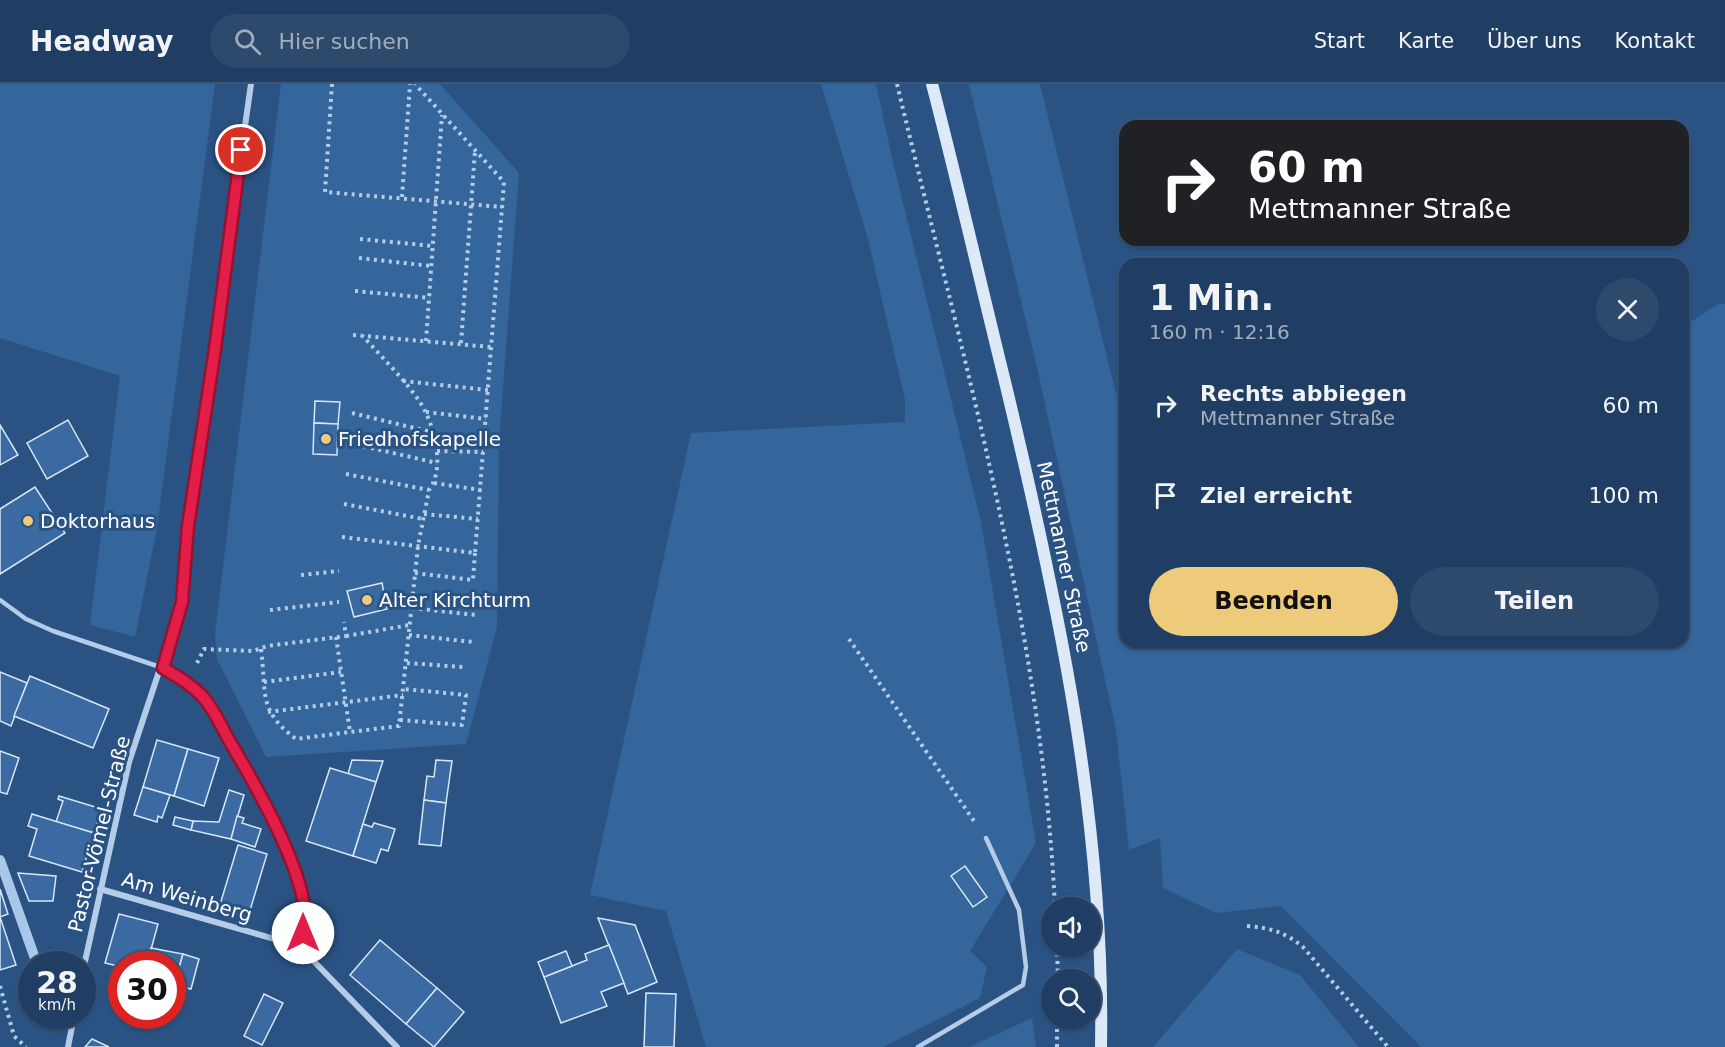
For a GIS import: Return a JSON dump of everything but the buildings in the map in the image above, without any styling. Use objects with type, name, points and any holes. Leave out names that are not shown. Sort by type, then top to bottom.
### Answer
[{"type":"main road","name":"Mettmanner Straße","points":[[932,84],[1024,460],[1066,656],[1092,828],[1097,879],[1101,1047]]},
{"type":"street","points":[[251,84],[188,526],[182,602],[163,668],[188,682],[205,700],[268,806],[298,883],[307,921],[299,946],[397,1047]]},
{"type":"street","name":"Pastor-Vömel-Straße","points":[[87,951],[129,762],[163,668]]},
{"type":"street","name":"Am Weinberg","points":[[100,889],[299,946]]},
{"type":"street","points":[[68,1047],[71,1029]]},
{"type":"lane","points":[[0,600],[26,619],[53,631],[163,668]]},
{"type":"lane","points":[[918,1047],[1023,985],[1026,967],[1019,910],[986,838]]},
{"type":"path","points":[[332,84],[325,192],[502,207]]},
{"type":"path","points":[[402,197],[413,84]]},
{"type":"path","points":[[413,84],[504,182],[473,580],[415,573]]},
{"type":"path","points":[[897,84],[1017,590],[1032,681],[1054,897]]},
{"type":"path","points":[[426,341],[442,114]]},
{"type":"path","points":[[461,343],[475,150]]},
{"type":"path","points":[[360,238],[433,246]]},
{"type":"path","points":[[359,258],[431,266]]},
{"type":"path","points":[[355,291],[430,298]]},
{"type":"path","points":[[353,335],[491,347]]},
{"type":"path","points":[[261,649],[268,712],[279,726],[296,739],[399,726],[418,546],[429,490],[434,483],[437,451],[426,412],[363,336]]},
{"type":"path","points":[[402,381],[488,390]]},
{"type":"path","points":[[426,412],[486,419]]},
{"type":"path","points":[[352,413],[432,432]]},
{"type":"path","points":[[349,443],[437,463]]},
{"type":"path","points":[[437,451],[483,452]]},
{"type":"path","points":[[346,474],[429,490]]},
{"type":"path","points":[[434,483],[481,490]]},
{"type":"path","points":[[344,504],[424,516],[478,519]]},
{"type":"path","points":[[342,537],[476,553]]},
{"type":"path","points":[[301,575],[339,571]]},
{"type":"path","points":[[270,610],[339,602]]},
{"type":"path","points":[[412,608],[476,615]]},
{"type":"path","points":[[344,622],[346,636]]},
{"type":"path","points":[[204,649],[245,651],[410,625]]},
{"type":"path","points":[[409,635],[473,642]]},
{"type":"path","points":[[336,637],[350,732]]},
{"type":"path","points":[[849,639],[986,838]]},
{"type":"path","points":[[407,663],[463,667]]},
{"type":"path","points":[[264,682],[341,672]]},
{"type":"path","points":[[399,720],[462,725],[466,695],[404,689]]},
{"type":"path","points":[[268,712],[403,695]]},
{"type":"path","points":[[1247,926],[1273,928],[1289,935],[1303,946],[1388,1047]]},
{"type":"path","points":[[0,986],[14,1035],[26,1047]]},
{"type":"path","points":[[1057,1047],[1058,1029]]},
{"type":"shaded area","points":[[0,84],[215,84],[157,528],[135,637],[90,625],[120,376],[0,338]]},
{"type":"shaded area","points":[[281,84],[440,84],[519,173],[499,442],[497,627],[466,744],[266,757],[217,659],[215,634]]},
{"type":"shaded area","points":[[821,84],[876,84],[981,522],[1036,843],[970,951],[987,967],[980,998],[883,1047],[706,1047],[666,911],[590,895],[691,433],[905,422],[905,400],[868,239]]},
{"type":"shaded area","points":[[969,84],[1040,84],[1116,394],[1119,394],[1119,648],[1689,648],[1689,323],[1718,304],[1725,304],[1725,1047],[1421,1047],[1281,906],[1216,913],[1163,888],[1160,838],[1129,850],[1116,730],[1036,363]]},
{"type":"shaded area","points":[[1237,949],[1300,975],[1359,1047],[1153,1047]]},
{"type":"shaded area","points":[[1032,1018],[1036,1047],[969,1047]]},
{"type":"waterway","points":[[0,860],[32,951]]},
{"type":"place","name":"Friedhofskapelle","points":[[326,439]]},
{"type":"place","name":"Doktorhaus","points":[[28,521]]},
{"type":"place","name":"Alter Kirchturm","points":[[367,600]]},
{"type":"route","points":[[241,150],[215,349],[188,526],[182,602],[163,668],[188,682],[205,700],[268,806],[298,883],[307,921],[303,933]]}]
